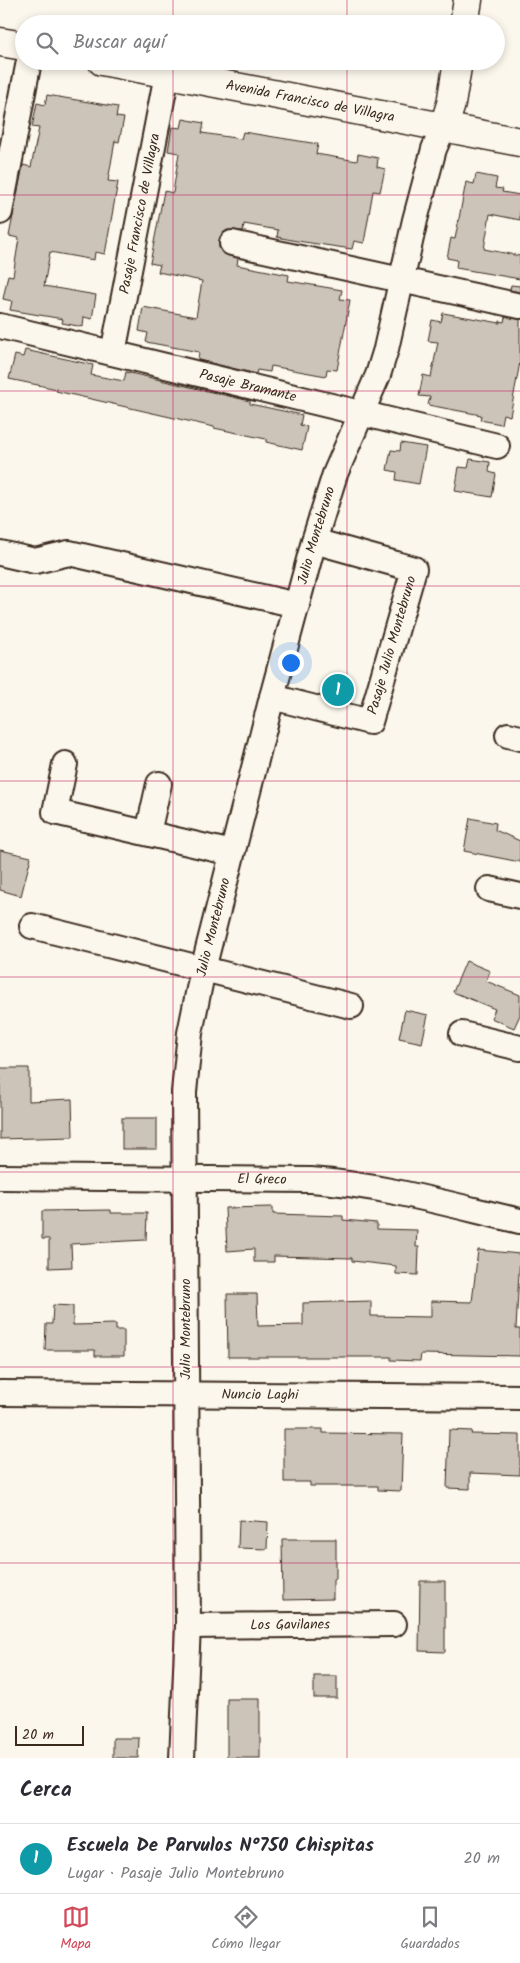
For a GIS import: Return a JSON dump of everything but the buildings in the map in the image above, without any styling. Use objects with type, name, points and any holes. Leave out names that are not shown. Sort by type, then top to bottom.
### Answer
[{"type":"street","points":[[466,15],[468,0]]},
{"type":"street","points":[[0,42],[15,44]]},
{"type":"street","points":[[0,212],[27,70]]},
{"type":"street","name":"Avenida Francisco de Villagra","points":[[147,70],[520,142]]},
{"type":"street","points":[[444,126],[451,104],[457,70]]},
{"type":"street","name":"Pasaje Francisco de Villagra","points":[[113,353],[167,74]]},
{"type":"street","name":"Julio Montebruno","points":[[182,1758],[188,1626],[184,1092],[185,1066],[190,1033],[203,969],[232,852],[314,541],[335,474],[378,375],[386,349],[400,279],[434,149],[444,126]]},
{"type":"street","points":[[232,243],[520,306]]},
{"type":"street","name":"Pasaje Bramante","points":[[0,326],[497,446]]},
{"type":"street","name":"Pasaje Julio Montebruno","points":[[272,697],[370,722],[414,569],[314,541]]},
{"type":"street","points":[[0,553],[35,561],[69,553],[297,605]]},
{"type":"street","points":[[65,764],[55,812],[232,852]]},
{"type":"street","points":[[148,834],[160,784]]},
{"type":"street","points":[[489,888],[520,896]]},
{"type":"street","points":[[32,926],[351,1006]]},
{"type":"street","points":[[462,1034],[520,1048]]},
{"type":"street","name":"El Greco","points":[[0,1177],[311,1180],[343,1182],[389,1190],[520,1222]]},
{"type":"street","name":"Nuncio Laghi","points":[[0,1393],[520,1397]]},
{"type":"street","name":"Los Gavilanes","points":[[188,1626],[394,1624]]},
{"type":"place","name":"Escuela De Parvulos N°750 Chispitas","points":[[338,690]]}]
